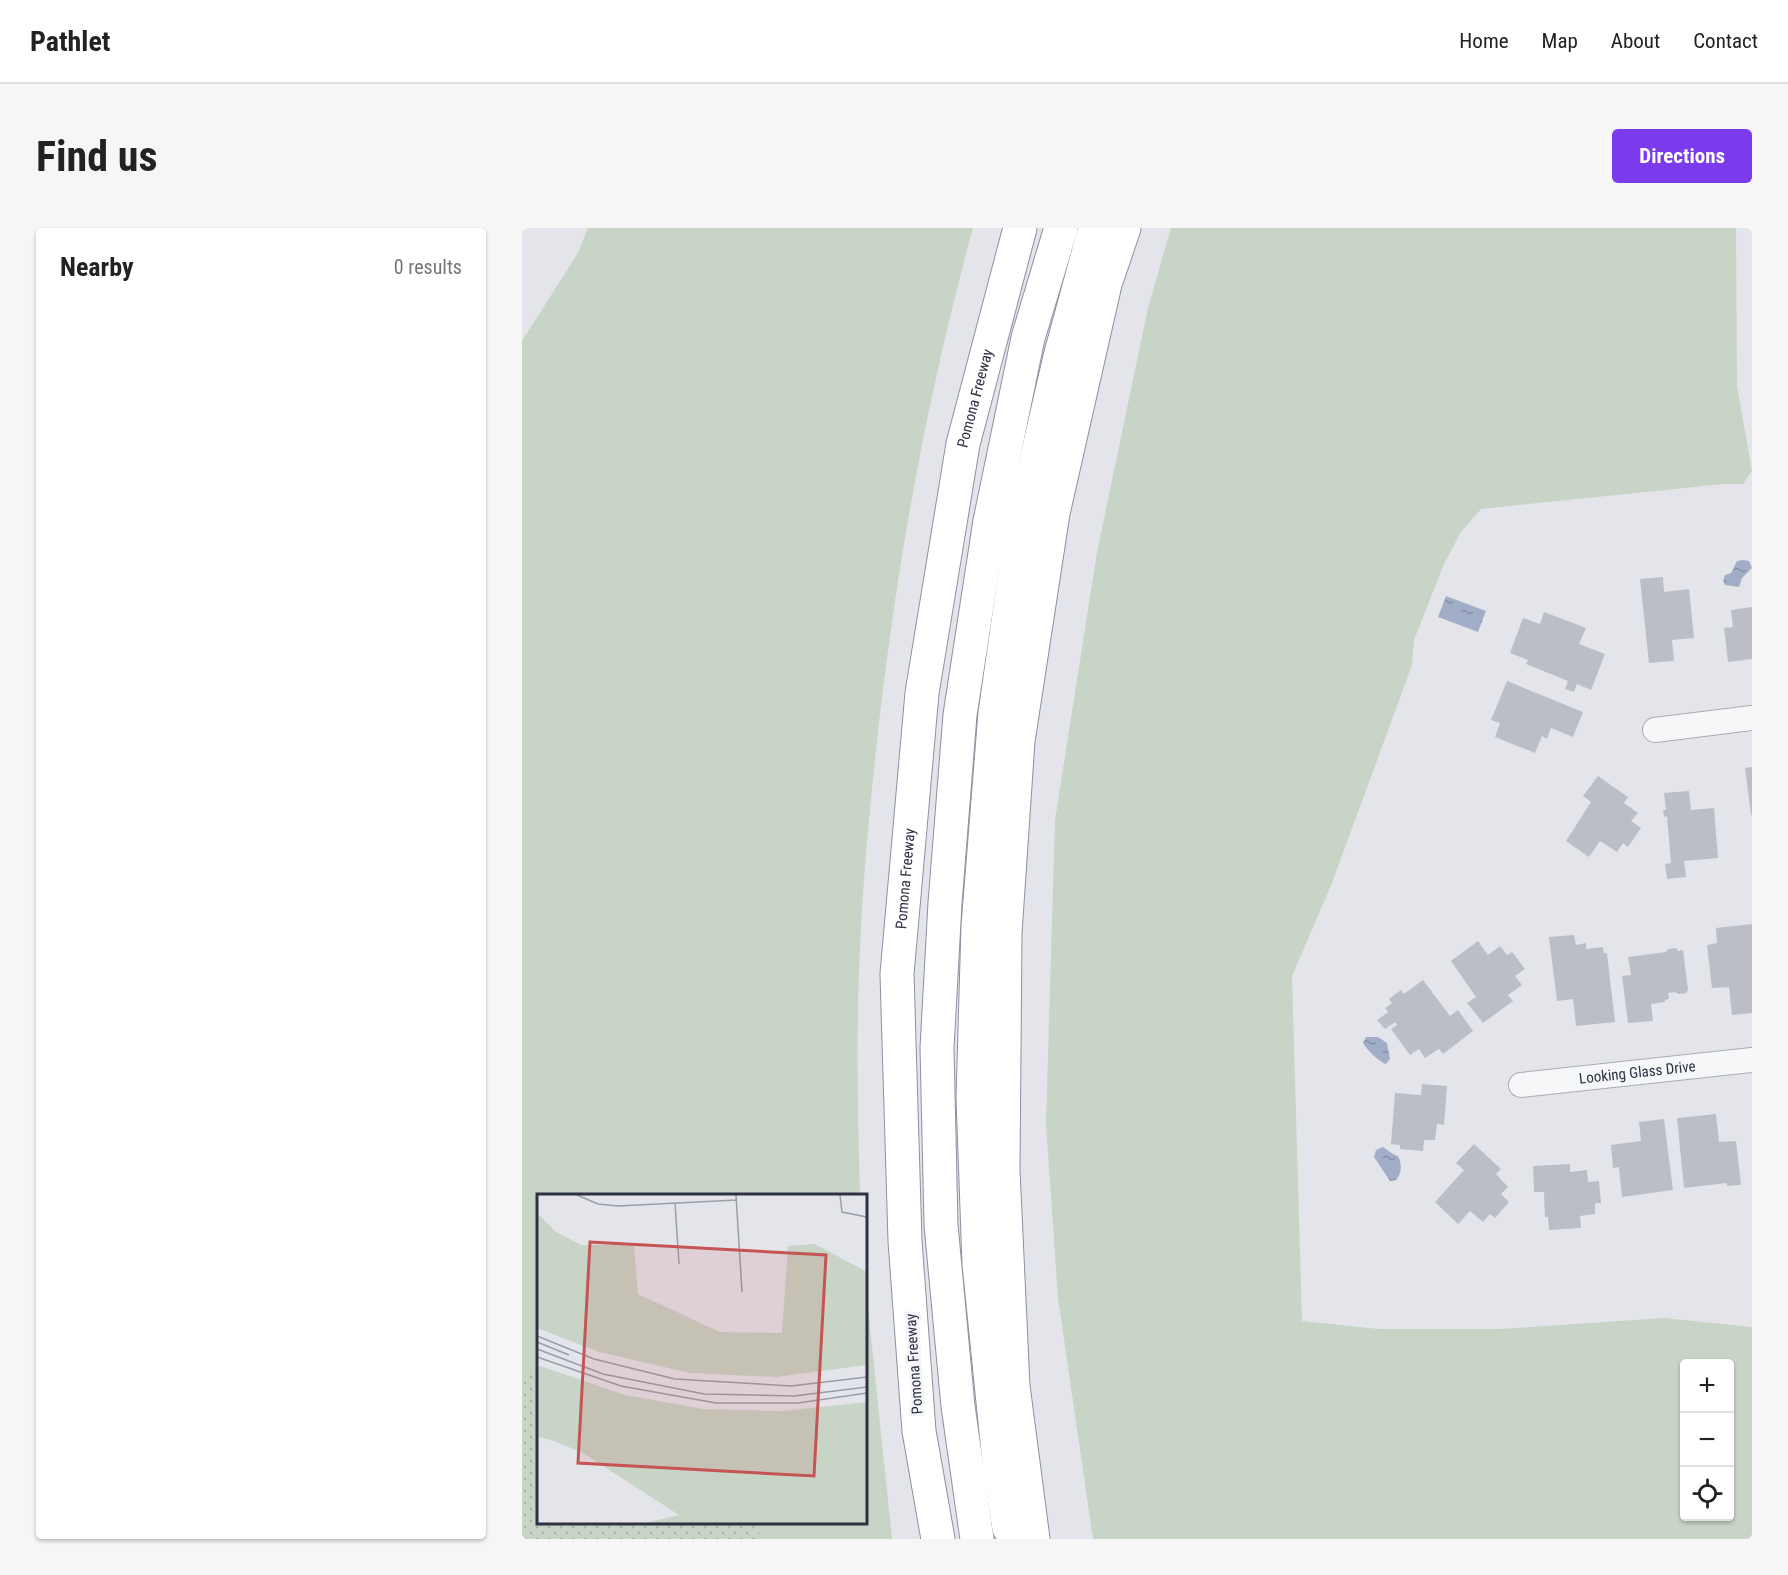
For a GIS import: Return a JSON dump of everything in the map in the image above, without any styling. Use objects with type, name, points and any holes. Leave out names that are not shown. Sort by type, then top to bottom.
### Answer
[{"type":"highway","name":"Pomona Freeway","points":[[938,1539],[919,1431],[906,1253],[897,974],[922,693],[959,466],[1020,228]]},
{"type":"highway","points":[[976,1539],[958,1406],[941,1225],[937,1048],[945,903],[960,715],[990,521],[1028,338],[1061,228]]},
{"type":"highway","points":[[1011,1539],[1000,1471],[979,1264],[973,1098],[978,926],[995,713],[1023,517],[1060,357],[1095,228]]},
{"type":"highway","points":[[1033,1539],[1013,1386],[1003,1170],[1005,933],[1018,741],[1053,513],[1105,284],[1124,228]]},
{"type":"street","points":[[1655,730],[1752,718]]},
{"type":"street","name":"Looking Glass Drive","points":[[1521,1085],[1752,1059]]},
{"type":"green space","points":[[588,228],[973,228],[955,295],[925,429],[901,564],[882,700],[867,846],[860,948],[857,1057],[860,1194],[537,1194],[537,1524],[867,1524],[867,1299],[892,1539],[522,1539],[522,341],[578,253]]},
{"type":"green space","points":[[1171,228],[1736,228],[1737,386],[1752,471],[1743,484],[1723,484],[1481,509],[1461,532],[1444,564],[1414,640],[1412,665],[1332,883],[1292,976],[1302,1321],[1379,1329],[1501,1329],[1664,1318],[1752,1327],[1752,1539],[1093,1539],[1058,1298],[1046,1124],[1055,820],[1097,552],[1148,308]]},
{"type":"green space","points":[[522,1373],[537,1373],[537,1524],[753,1524],[763,1539],[522,1539]]},
{"type":"water","points":[[1737,561],[1749,561],[1752,568],[1742,578],[1739,587],[1725,585],[1723,580],[1725,575],[1731,573]]},
{"type":"water","points":[[1446,596],[1486,611],[1478,632],[1438,617]]},
{"type":"water","points":[[1366,1037],[1378,1037],[1387,1043],[1390,1059],[1386,1064],[1376,1058],[1365,1046],[1363,1043]]},
{"type":"water","points":[[1383,1147],[1398,1156],[1401,1165],[1396,1180],[1390,1181],[1374,1157],[1376,1150]]},
{"type":"building","points":[[1663,577],[1664,592],[1689,589],[1694,638],[1672,640],[1674,661],[1649,663],[1640,579]]},
{"type":"building","points":[[1752,607],[1752,659],[1728,662],[1724,628],[1733,627],[1731,610]]},
{"type":"building","points":[[1544,612],[1586,628],[1579,644],[1605,654],[1591,690],[1577,684],[1574,692],[1565,689],[1568,681],[1526,664],[1528,660],[1510,653],[1523,618],[1540,624]]},
{"type":"building","points":[[1507,681],[1583,712],[1573,737],[1551,728],[1547,739],[1542,736],[1535,753],[1495,737],[1500,723],[1491,720]]},
{"type":"building","points":[[1752,767],[1752,815],[1751,815],[1745,768]]},
{"type":"building","points":[[1598,776],[1628,797],[1624,803],[1638,813],[1631,821],[1641,828],[1628,847],[1623,843],[1617,852],[1600,841],[1589,857],[1566,841],[1591,802],[1583,796]]},
{"type":"building","points":[[1689,791],[1691,810],[1714,808],[1718,858],[1684,861],[1686,877],[1667,879],[1665,864],[1671,863],[1667,816],[1664,817],[1663,810],[1666,810],[1664,793]]},
{"type":"building","points":[[1752,924],[1752,1013],[1732,1015],[1729,987],[1712,988],[1707,945],[1717,943],[1716,928]]},
{"type":"building","points":[[1574,935],[1576,945],[1586,943],[1586,949],[1603,947],[1604,953],[1607,953],[1615,1022],[1576,1026],[1573,999],[1557,1001],[1549,937]]},
{"type":"building","points":[[1478,941],[1488,955],[1500,946],[1507,955],[1512,952],[1525,969],[1515,976],[1522,985],[1508,995],[1513,1001],[1483,1023],[1467,1003],[1476,997],[1451,961]]},
{"type":"building","points":[[1676,948],[1678,951],[1683,950],[1688,990],[1686,993],[1668,993],[1669,999],[1665,1002],[1651,1004],[1653,1021],[1628,1023],[1622,976],[1631,975],[1628,957],[1666,952],[1668,949]]},
{"type":"building","points":[[1423,980],[1450,1016],[1458,1010],[1473,1031],[1443,1054],[1439,1049],[1425,1058],[1419,1049],[1410,1055],[1391,1029],[1397,1025],[1395,1022],[1385,1029],[1377,1020],[1388,1012],[1385,1008],[1392,1003],[1389,999],[1401,990],[1404,994]]},
{"type":"building","points":[[1422,1084],[1447,1086],[1444,1125],[1437,1124],[1435,1140],[1424,1140],[1423,1151],[1400,1149],[1400,1145],[1391,1144],[1395,1093],[1421,1095]]},
{"type":"building","points":[[1716,1114],[1719,1142],[1736,1141],[1741,1185],[1727,1186],[1727,1183],[1684,1188],[1677,1118]]},
{"type":"building","points":[[1664,1119],[1673,1190],[1622,1197],[1619,1167],[1613,1168],[1611,1145],[1641,1141],[1639,1122]]},
{"type":"building","points":[[1474,1144],[1501,1169],[1496,1174],[1508,1187],[1501,1194],[1509,1202],[1495,1218],[1490,1214],[1483,1222],[1470,1211],[1458,1224],[1435,1202],[1464,1170],[1456,1163]]},
{"type":"building","points":[[1570,1164],[1570,1172],[1587,1170],[1588,1182],[1599,1181],[1601,1203],[1595,1203],[1595,1214],[1580,1216],[1581,1228],[1549,1230],[1548,1217],[1545,1217],[1544,1192],[1534,1192],[1533,1166]]}]
